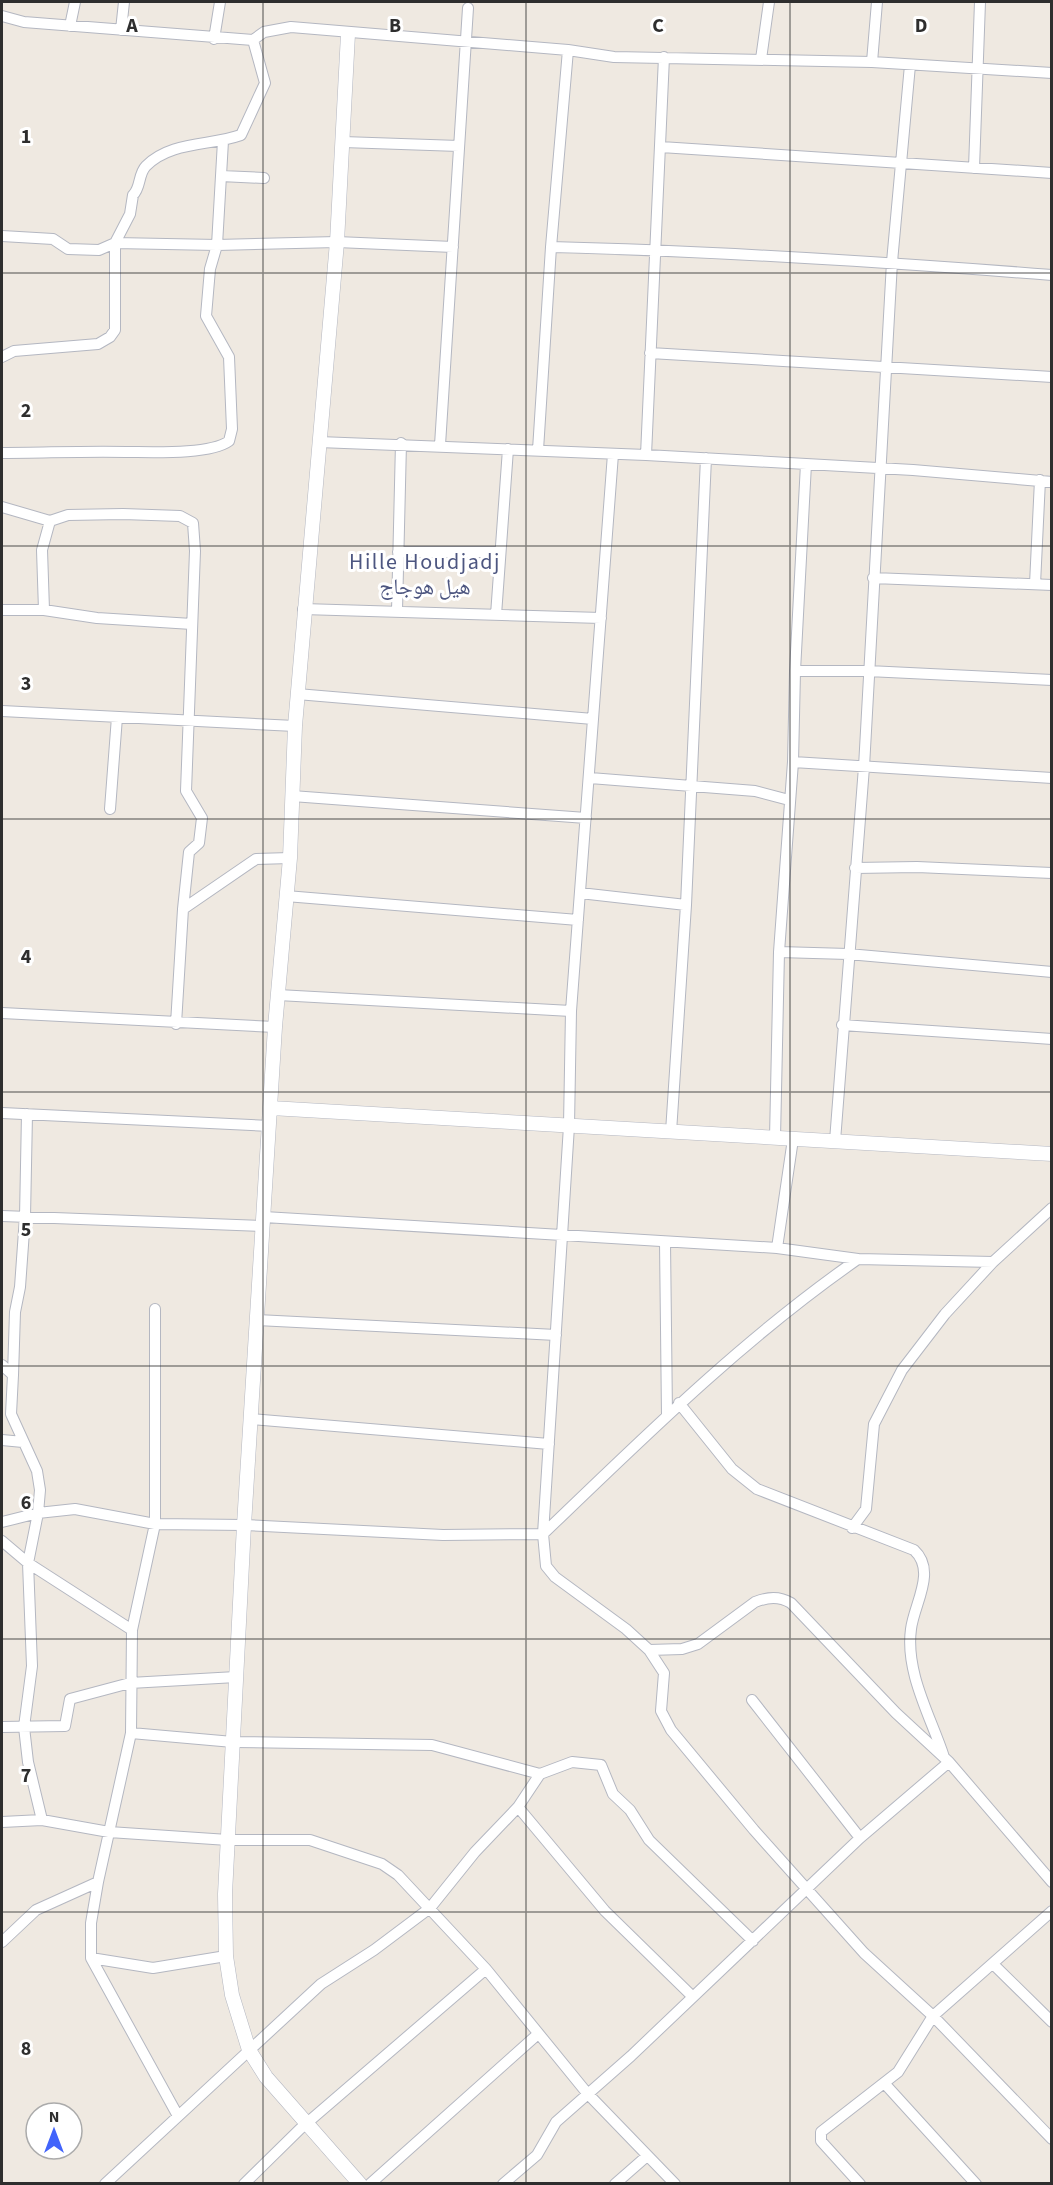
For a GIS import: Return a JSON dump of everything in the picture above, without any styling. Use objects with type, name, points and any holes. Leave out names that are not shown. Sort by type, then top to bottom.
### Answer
[{"type":"street","points":[[70,26],[75,2]]},
{"type":"street","points":[[121,30],[123,2]]},
{"type":"street","points":[[214,39],[219,2]]},
{"type":"street","points":[[761,59],[769,2]]},
{"type":"street","points":[[872,62],[877,2]]},
{"type":"street","points":[[974,168],[980,2]]},
{"type":"street","points":[[440,445],[468,8]]},
{"type":"street","points":[[2,16],[24,22],[214,39],[253,40],[264,32],[284,28],[568,50],[614,57],[872,62],[1052,73]]},
{"type":"street","points":[[348,34],[337,242],[303,609],[295,726],[290,858],[275,1027],[250,1419],[228,1839],[226,1956],[232,1995],[249,2050],[266,2078],[360,2184]]},
{"type":"street","points":[[2,357],[14,351],[98,344],[110,338],[115,330],[114,243],[130,214],[133,195],[144,168],[162,153],[183,147],[224,141],[242,135],[265,83],[253,40]]},
{"type":"street","points":[[538,450],[550,247],[568,50]]},
{"type":"street","points":[[646,455],[664,57]]},
{"type":"street","points":[[835,1141],[842,1025],[864,767],[892,262],[910,65]]},
{"type":"street","points":[[2,453],[127,452],[157,454],[215,447],[229,441],[232,429],[229,357],[206,316],[210,269],[217,244],[224,141]]},
{"type":"street","points":[[343,142],[459,146]]},
{"type":"street","points":[[661,147],[901,165],[1052,173]]},
{"type":"street","points":[[221,176],[264,178]]},
{"type":"street","points":[[2,236],[53,239],[68,249],[99,250],[114,243],[337,242],[453,247]]},
{"type":"street","points":[[550,247],[655,249],[892,262],[1052,275]]},
{"type":"street","points":[[650,353],[1052,378]]},
{"type":"street","points":[[319,442],[400,443],[706,458],[1046,481],[1035,584]]},
{"type":"street","points":[[397,611],[400,443]]},
{"type":"street","points":[[496,615],[498,552],[508,449]]},
{"type":"street","points":[[613,454],[571,1011],[569,1126],[543,1534],[546,1566],[550,1572],[626,1629],[649,1650],[664,1673],[661,1711],[665,1722],[807,1890],[864,1953],[933,2016],[1052,2139]]},
{"type":"street","points":[[671,1132],[686,905],[706,458]]},
{"type":"street","points":[[775,1138],[779,952],[789,800],[794,762],[795,671],[806,464]]},
{"type":"street","points":[[2,507],[50,520],[68,515],[123,514],[180,516],[193,523],[190,722],[186,791],[202,819],[199,843],[189,852],[176,1023]]},
{"type":"street","points":[[44,610],[42,550],[50,520]]},
{"type":"street","points":[[398,552],[498,552]]},
{"type":"street","points":[[873,579],[1052,585]]},
{"type":"street","points":[[303,609],[601,618]]},
{"type":"street","points":[[2,610],[44,610],[97,618],[192,624]]},
{"type":"street","points":[[795,671],[868,671],[1052,680]]},
{"type":"street","points":[[297,694],[593,719]]},
{"type":"street","points":[[2,711],[295,726]]},
{"type":"street","points":[[110,809],[117,717]]},
{"type":"street","points":[[794,762],[1052,778]]},
{"type":"street","points":[[590,778],[755,792],[789,800]]},
{"type":"street","points":[[292,796],[586,818]]},
{"type":"street","points":[[183,909],[256,859],[290,858]]},
{"type":"street","points":[[855,868],[917,867],[1052,873]]},
{"type":"street","points":[[580,893],[686,905]]},
{"type":"street","points":[[286,896],[578,920]]},
{"type":"street","points":[[779,952],[849,954],[1052,972]]},
{"type":"street","points":[[278,995],[571,1011]]},
{"type":"street","points":[[2,1013],[275,1027]]},
{"type":"street","points":[[842,1025],[1052,1039]]},
{"type":"street","points":[[271,1108],[1052,1154]]},
{"type":"street","points":[[2,1113],[270,1126]]},
{"type":"street","points":[[27,1114],[25,1217],[20,1287],[15,1312],[11,1414],[37,1471],[40,1490],[28,1563],[32,1666],[24,1727],[28,1762],[42,1820]]},
{"type":"street","points":[[777,1248],[793,1139]]},
{"type":"street","points":[[852,1528],[866,1509],[874,1424],[902,1370],[945,1314],[993,1263],[1052,1208]]},
{"type":"street","points":[[2,1216],[264,1222],[562,1236],[777,1248],[858,1259],[993,1263]]},
{"type":"street","points":[[665,1242],[667,1415]]},
{"type":"street","points":[[2,1522],[38,1513],[75,1509],[154,1524],[244,1525],[443,1535],[543,1534],[679,1403],[803,1297],[858,1259]]},
{"type":"street","points":[[155,1309],[154,1524],[132,1630],[131,1733],[98,1882],[90,1932],[92,1958],[178,2116]]},
{"type":"street","points":[[2,1312],[15,1312]]},
{"type":"street","points":[[257,1320],[556,1335]]},
{"type":"street","points":[[2,1365],[13,1375]]},
{"type":"street","points":[[679,1403],[732,1468],[757,1489],[852,1528],[914,1550],[922,1557],[924,1569],[920,1598],[911,1627],[910,1648],[916,1681],[947,1760]]},
{"type":"street","points":[[250,1419],[549,1444]]},
{"type":"street","points":[[2,1440],[23,1442]]},
{"type":"street","points":[[2,1541],[28,1563],[132,1630]]},
{"type":"street","points":[[649,1650],[682,1649],[698,1644],[755,1602],[764,1598],[782,1598],[791,1603],[896,1713],[947,1760],[1052,1882]]},
{"type":"street","points":[[2,1727],[65,1726],[70,1699],[130,1683],[236,1677]]},
{"type":"street","points":[[752,1700],[860,1838]]},
{"type":"street","points":[[131,1733],[233,1742],[432,1745],[540,1774],[572,1762],[601,1766],[613,1794],[630,1810],[649,1840],[753,1941]]},
{"type":"street","points":[[503,2184],[537,2155],[550,2128],[693,1998],[860,1838],[947,1760]]},
{"type":"street","points":[[105,2184],[321,1984],[374,1950],[430,1908],[475,1852],[518,1807],[540,1774]]},
{"type":"street","points":[[518,1807],[605,1911],[693,1998]]},
{"type":"street","points":[[2,1822],[42,1820],[109,1832],[228,1839],[310,1839],[382,1864],[398,1875],[486,1969],[587,2093],[675,2184]]},
{"type":"street","points":[[2,1942],[36,1910],[98,1882]]},
{"type":"street","points":[[860,2184],[819,2137],[821,2132],[898,2072],[933,2016],[1052,1911]]},
{"type":"street","points":[[92,1958],[153,1968],[226,1956]]},
{"type":"street","points":[[993,1964],[1052,2022]]},
{"type":"street","points":[[244,2184],[308,2124],[486,1969]]},
{"type":"street","points":[[370,2184],[538,2034]]},
{"type":"street","points":[[885,2084],[976,2184]]},
{"type":"street","points":[[615,2184],[647,2156]]},
{"type":"district","name":"Hille Houdjadj هيل هوجاج","points":[[425,574]]}]
